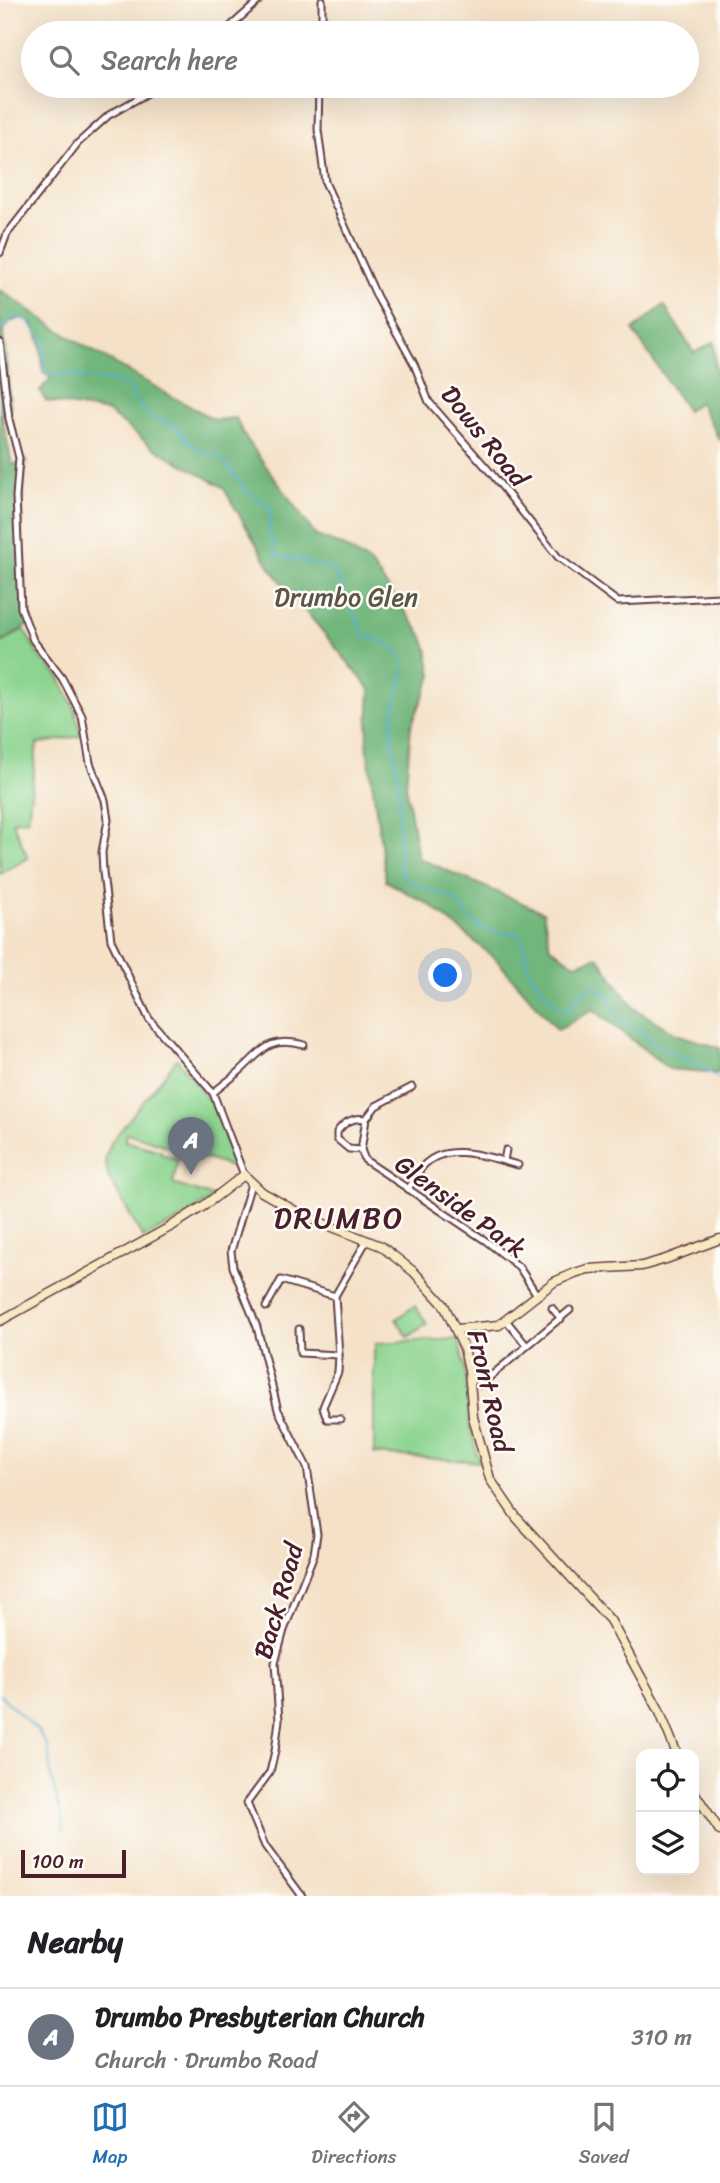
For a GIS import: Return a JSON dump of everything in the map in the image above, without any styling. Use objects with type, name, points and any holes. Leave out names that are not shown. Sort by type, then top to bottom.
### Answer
[{"type":"street","points":[[236,21],[260,0]]},
{"type":"street","points":[[322,0],[322,21]]},
{"type":"street","points":[[0,253],[7,234],[78,143],[109,116],[140,98]]},
{"type":"street","name":"Dows Road","points":[[319,98],[318,130],[325,182],[377,297],[414,364],[429,402],[491,473],[558,557],[618,602],[720,597]]},
{"type":"street","points":[[0,342],[9,419],[19,458],[16,497],[21,608],[33,640],[62,678],[82,716],[90,763],[105,800],[108,820],[103,858],[108,929],[149,1018],[213,1093],[244,1175],[205,1205],[170,1227],[0,1321]]},
{"type":"street","points":[[213,1093],[264,1047],[282,1042],[304,1045]]},
{"type":"street","name":"Glenside Park","points":[[412,1087],[370,1111],[361,1150],[365,1160],[486,1241],[519,1267],[537,1295]]},
{"type":"street","name":"Glenside Park","points":[[361,1150],[349,1149],[342,1144],[337,1139],[337,1132],[351,1120],[366,1119]]},
{"type":"street","points":[[504,1161],[506,1150]]},
{"type":"street","points":[[408,1189],[422,1167],[445,1154],[478,1154],[518,1165]]},
{"type":"street","name":"Front Road","points":[[244,1175],[251,1184],[304,1216],[367,1240],[397,1257],[444,1305],[464,1348],[477,1435],[490,1479],[516,1517],[610,1620],[659,1710],[675,1749]]},
{"type":"street","name":"Back Road","points":[[251,1184],[231,1251],[233,1267],[257,1327],[278,1409],[307,1467],[317,1534],[314,1554],[284,1630],[275,1662],[279,1720],[273,1761],[270,1772],[247,1802],[248,1811],[265,1846],[302,1896]]},
{"type":"street","points":[[457,1329],[488,1328],[506,1321],[554,1282],[575,1273],[588,1269],[642,1266],[720,1239]]},
{"type":"street","points":[[340,1419],[327,1419],[323,1407],[338,1372],[335,1296],[367,1240]]},
{"type":"street","points":[[266,1307],[281,1280],[287,1279],[335,1296]]},
{"type":"street","points":[[552,1308],[561,1319]]},
{"type":"street","points":[[480,1385],[570,1310]]},
{"type":"street","points":[[506,1321],[527,1346]]},
{"type":"street","points":[[299,1329],[300,1353],[339,1355]]},
{"type":"street","points":[[479,1369],[487,1379]]},
{"type":"street","points":[[699,1800],[720,1831]]},
{"type":"green space","name":"Drumbo Glen","points":[[0,290],[71,338],[176,399],[215,420],[236,418],[243,434],[316,536],[343,546],[370,563],[422,635],[432,676],[411,726],[406,785],[418,858],[543,912],[550,947],[575,964],[598,957],[634,1008],[676,1034],[720,1048],[718,1073],[669,1069],[593,1009],[558,1030],[495,958],[430,905],[386,881],[367,745],[370,689],[271,569],[223,487],[154,448],[108,412],[46,401],[40,391],[51,378],[43,372],[38,335],[34,326],[20,319],[10,322],[3,332],[11,411],[2,415],[12,465],[26,460],[21,564],[28,625],[0,644]]},
{"type":"green space","points":[[664,305],[694,353],[714,342],[720,441],[699,402],[687,411],[633,330]]},
{"type":"green space","points":[[24,629],[38,655],[60,678],[75,709],[81,736],[37,744],[28,819],[12,821],[28,858],[0,874],[0,644]]},
{"type":"green space","points":[[177,1059],[214,1107],[234,1168],[127,1133],[125,1141],[161,1151],[161,1154],[178,1159],[173,1184],[214,1197],[183,1218],[143,1238],[108,1176],[105,1158],[112,1141]]},
{"type":"green space","points":[[415,1306],[427,1324],[408,1337],[396,1319]]},
{"type":"green space","points":[[458,1339],[465,1367],[470,1425],[479,1462],[374,1454],[376,1343]]},
{"type":"waterway","points":[[0,328],[5,329],[14,317],[28,320],[43,341],[46,376],[73,374],[89,379],[116,381],[128,387],[144,411],[153,418],[175,426],[189,442],[204,452],[220,456],[247,491],[270,506],[270,534],[276,555],[333,569],[365,637],[385,642],[396,650],[402,659],[403,671],[392,733],[399,790],[400,863],[401,871],[407,879],[451,898],[481,928],[518,934],[533,977],[563,1010],[570,1008],[585,990],[599,988],[618,1018],[668,1051],[720,1079]]},
{"type":"waterway","points":[[0,1695],[38,1731],[48,1748],[51,1777],[63,1830]]},
{"type":"place","name":"Drumbo Presbyterian Church","points":[[191,1175]]},
{"type":"district","name":"DRUMBO","points":[[339,1218]]}]
